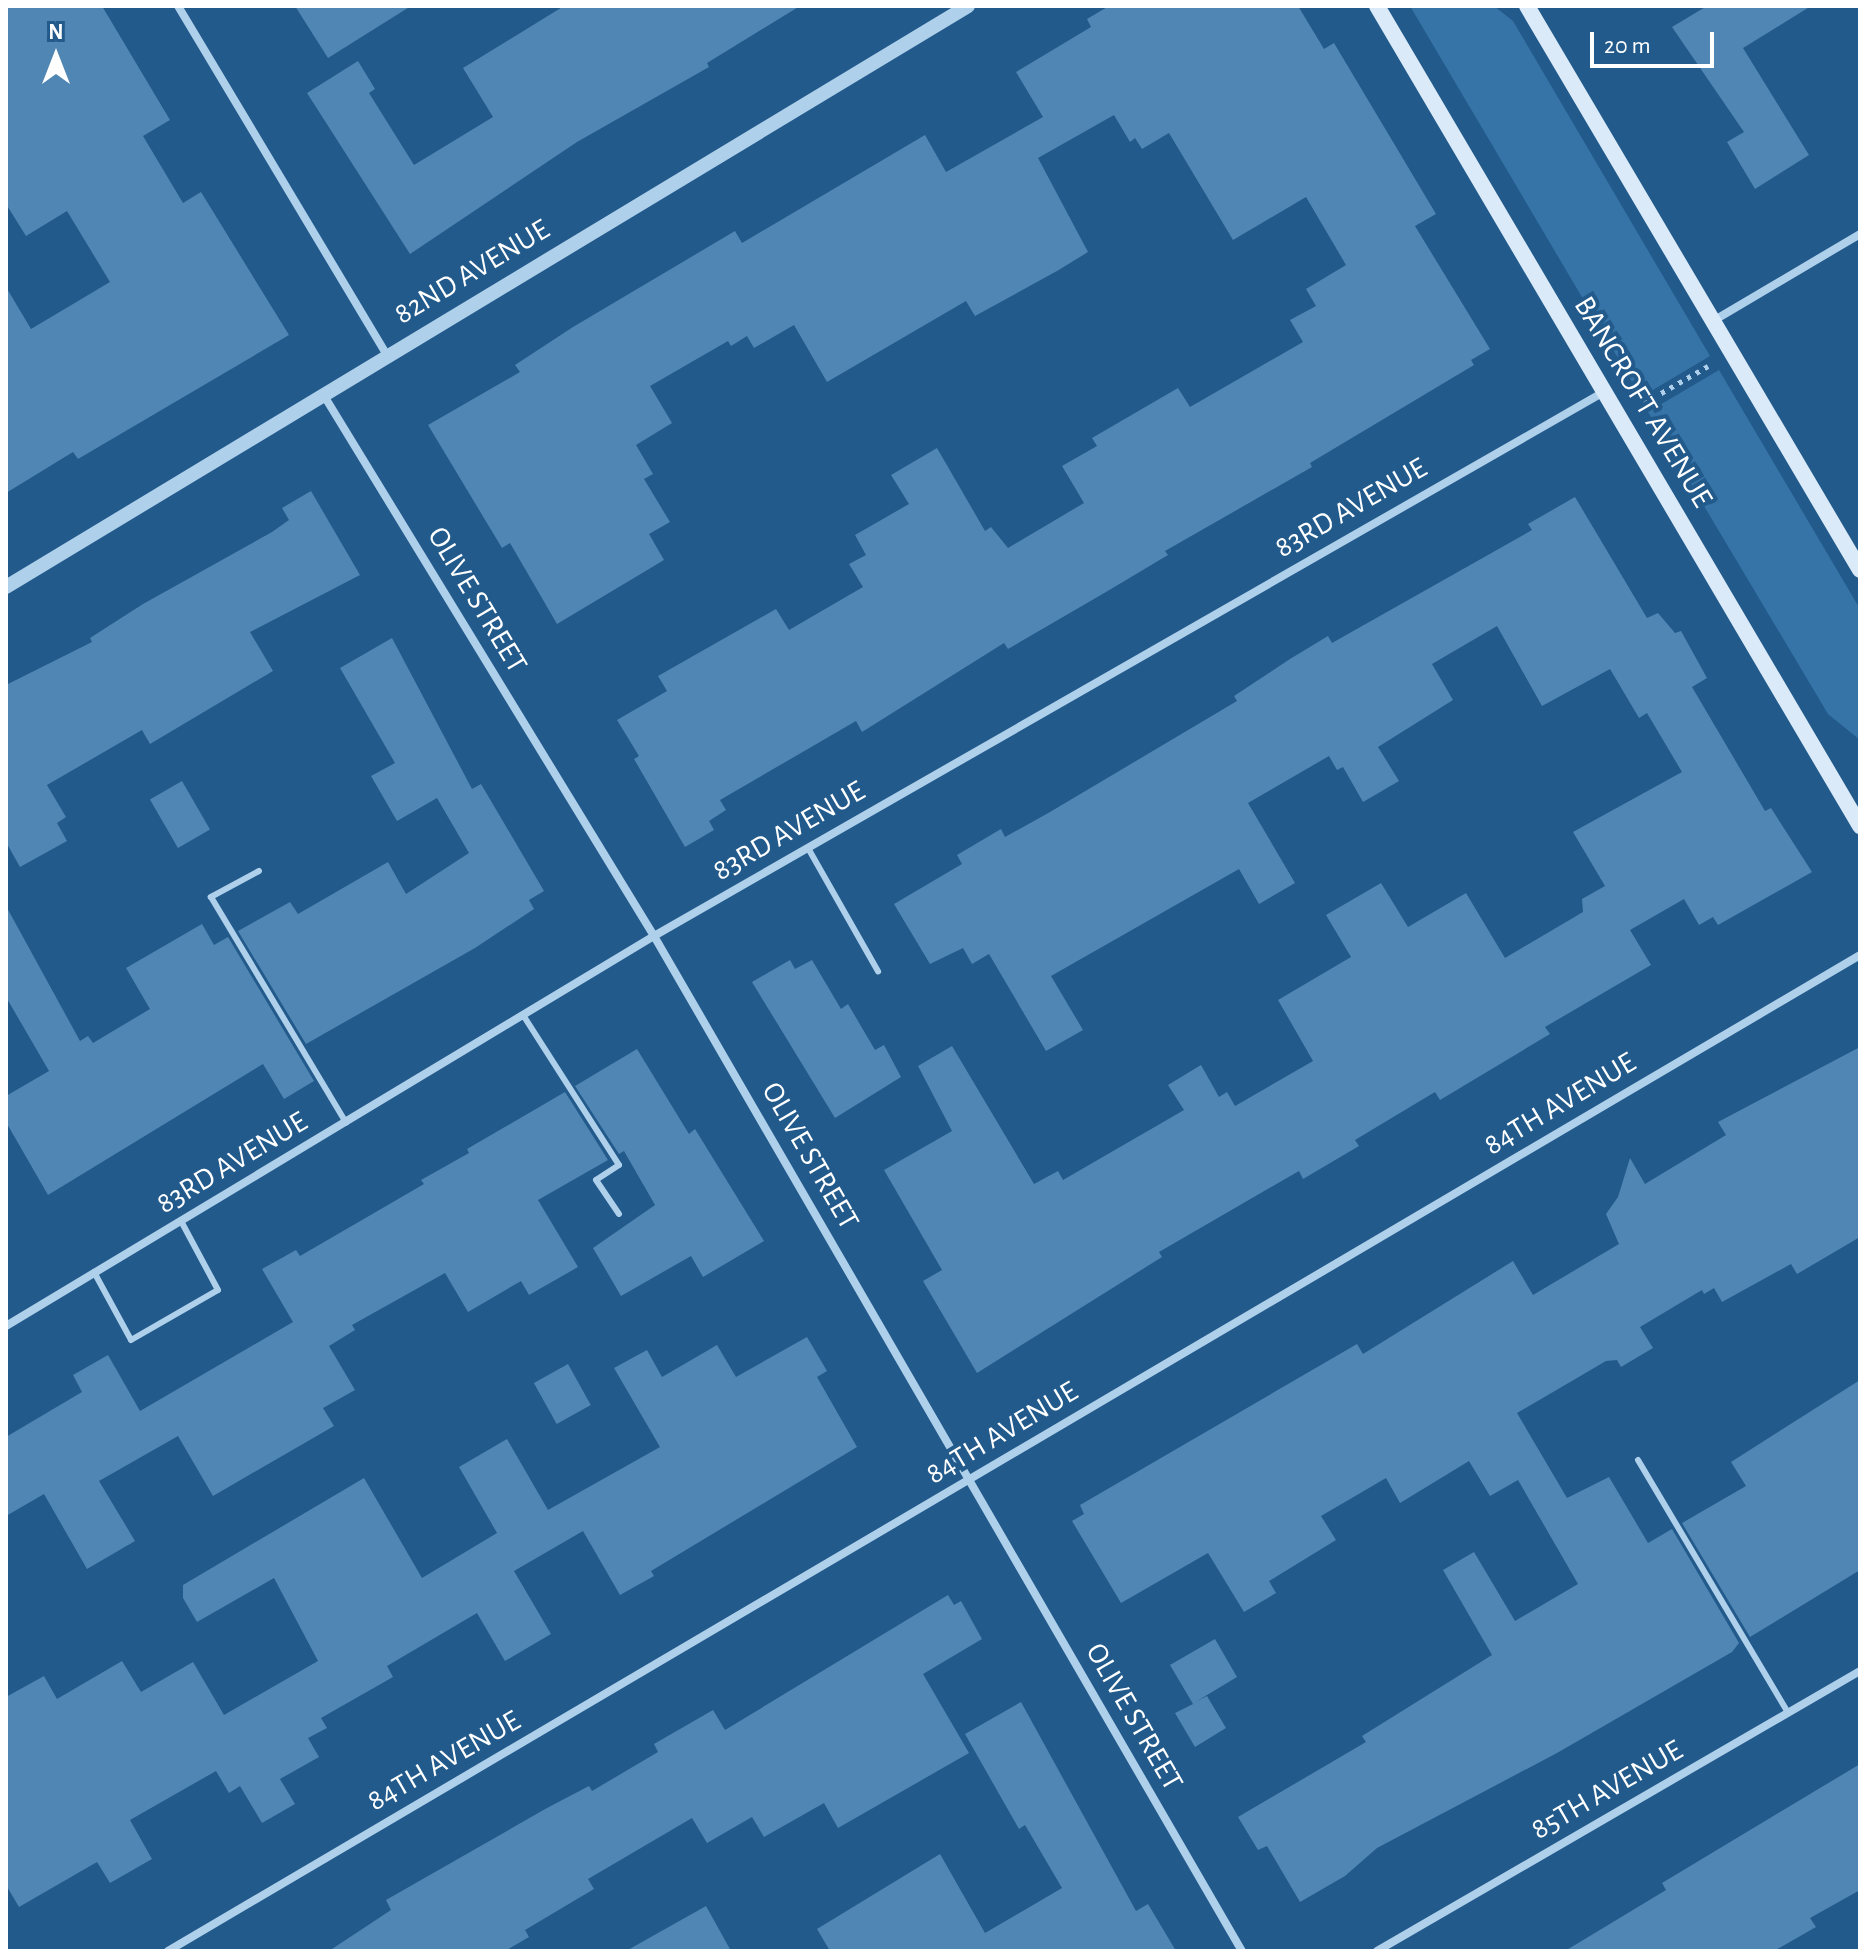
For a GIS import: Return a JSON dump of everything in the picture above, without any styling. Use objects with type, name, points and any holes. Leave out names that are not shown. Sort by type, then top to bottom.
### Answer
[{"type":"main road","name":"BANCROFT AVENUE","points":[[1377,6],[1860,826]]},
{"type":"main road","points":[[1527,6],[1860,570]]},
{"type":"street","points":[[178,6],[386,354]]},
{"type":"street","name":"82ND AVENUE","points":[[6,587],[386,354],[968,6]]},
{"type":"street","points":[[1713,321],[1860,234]]},
{"type":"street","name":"83RD AVENUE","points":[[6,1326],[654,936],[1604,392]]},
{"type":"street","name":"OLIVE STREET","points":[[323,394],[654,936],[1242,1951]]},
{"type":"street","name":"84TH AVENUE","points":[[168,1951],[1860,955]]},
{"type":"street","name":"85TH AVENUE","points":[[1377,1951],[1860,1671]]},
{"type":"lane","points":[[808,848],[878,971]]},
{"type":"lane","points":[[259,871],[211,897],[346,1123]]},
{"type":"lane","points":[[523,1015],[619,1165],[596,1180],[619,1214]]},
{"type":"lane","points":[[94,1272],[131,1340],[218,1290],[181,1221]]},
{"type":"lane","points":[[1638,1460],[1788,1713]]},
{"type":"path","points":[[1619,417],[1732,352]]},
{"type":"shaded area","points":[[1410,6],[1494,6],[1513,21],[1710,356],[1641,397]]},
{"type":"shaded area","points":[[1719,370],[1860,609],[1860,740],[1828,714],[1648,412]]},
{"type":"building","points":[[6,6],[102,6],[170,120],[143,136],[183,203],[201,192],[289,335],[78,459],[73,452],[6,493],[6,287],[31,329],[110,282],[67,211],[26,236],[6,204]]},
{"type":"building","points":[[295,6],[411,6],[328,58]]},
{"type":"building","points":[[564,6],[800,6],[707,63],[709,67],[577,142],[410,254],[307,93],[358,61],[375,89],[369,93],[414,165],[493,117],[463,68]]},
{"type":"building","points":[[1109,6],[1298,6],[1324,49],[1334,43],[1436,214],[1415,226],[1490,349],[1471,360],[1474,365],[1310,463],[1312,467],[1165,551],[1168,555],[1106,592],[1008,649],[1004,643],[862,732],[856,721],[720,800],[726,810],[709,821],[714,830],[685,847],[634,759],[639,756],[617,720],[667,691],[658,676],[776,609],[789,630],[863,587],[849,564],[866,555],[855,535],[909,504],[891,475],[937,448],[985,531],[991,527],[1008,548],[1084,503],[1062,466],[1097,446],[1092,438],[1178,388],[1190,407],[1303,342],[1290,320],[1316,306],[1306,289],[1346,265],[1306,197],[1233,240],[1169,133],[1142,149],[1135,138],[1130,142],[1114,115],[1038,158],[1088,252],[1057,271],[975,316],[966,301],[827,382],[794,325],[754,348],[747,336],[731,346],[728,341],[650,386],[672,423],[636,445],[653,474],[644,479],[670,522],[649,534],[664,560],[557,624],[510,543],[502,548],[428,425],[520,372],[515,365],[573,327],[735,231],[742,243],[925,135],[946,172],[1043,117],[1016,72],[1091,27],[1087,19]]},
{"type":"building","points":[[1707,6],[1811,6],[1743,48],[1809,155],[1755,189],[1727,142],[1744,132],[1672,27]]},
{"type":"building","points":[[311,491],[360,575],[250,632],[273,671],[150,744],[142,730],[47,785],[66,817],[57,823],[67,841],[20,867],[6,842],[6,685],[92,642],[90,638],[143,604],[272,532],[289,520],[282,508]]},
{"type":"building","points":[[1575,497],[1647,618],[1658,613],[1675,633],[1681,631],[1707,678],[1692,687],[1765,811],[1771,808],[1812,872],[1718,925],[1713,917],[1699,925],[1684,899],[1630,930],[1651,965],[1545,1027],[1550,1034],[1440,1100],[1435,1092],[1355,1140],[1359,1146],[1303,1179],[1299,1171],[1159,1252],[1162,1257],[977,1373],[923,1281],[942,1270],[884,1170],[952,1131],[918,1066],[952,1046],[1034,1184],[1058,1171],[1063,1180],[1184,1110],[1168,1085],[1201,1065],[1219,1097],[1227,1092],[1235,1106],[1313,1061],[1278,1000],[1351,957],[1326,915],[1381,883],[1408,927],[1466,893],[1505,958],[1583,912],[1582,899],[1605,886],[1573,832],[1682,772],[1647,713],[1639,718],[1610,669],[1542,706],[1497,626],[1432,664],[1453,700],[1378,747],[1399,781],[1363,802],[1343,767],[1337,770],[1329,756],[1248,803],[1295,883],[1259,904],[1239,869],[1051,976],[1083,1030],[1046,1051],[989,954],[972,964],[963,948],[930,964],[894,904],[962,864],[957,855],[1001,829],[1005,837],[1050,812],[1237,701],[1234,696],[1328,636],[1332,643],[1532,530],[1528,524]]},
{"type":"building","points":[[392,638],[472,789],[481,784],[544,891],[529,900],[534,909],[475,948],[306,1044],[238,931],[290,902],[298,914],[388,862],[406,894],[469,853],[437,798],[397,821],[371,776],[395,763],[340,668]]},
{"type":"building","points":[[182,781],[210,829],[178,848],[150,800]]},
{"type":"building","points":[[6,906],[80,1041],[88,1036],[93,1043],[150,1009],[126,968],[202,924],[214,945],[228,937],[314,1081],[284,1099],[263,1064],[48,1195],[6,1122],[6,1096],[49,1071],[6,997]]},
{"type":"building","points":[[790,960],[795,969],[812,960],[841,1009],[848,1004],[875,1050],[884,1045],[901,1077],[835,1118],[752,982]]},
{"type":"building","points":[[1860,1047],[1860,1237],[1797,1274],[1791,1264],[1722,1302],[1714,1288],[1704,1294],[1702,1290],[1640,1327],[1653,1348],[1621,1367],[1617,1360],[1606,1361],[1517,1413],[1567,1498],[1609,1477],[1648,1543],[1672,1529],[1739,1643],[1732,1652],[1557,1753],[1377,1848],[1345,1876],[1300,1902],[1267,1846],[1258,1850],[1238,1817],[1366,1742],[1362,1736],[1492,1655],[1443,1570],[1474,1552],[1515,1621],[1578,1584],[1518,1480],[1490,1496],[1469,1461],[1400,1503],[1386,1478],[1321,1516],[1336,1540],[1269,1581],[1276,1593],[1244,1612],[1208,1553],[1121,1603],[1072,1521],[1084,1514],[1080,1505],[1357,1344],[1363,1354],[1513,1261],[1533,1295],[1619,1244],[1606,1214],[1618,1197],[1630,1158],[1645,1184],[1726,1135],[1718,1122]]},
{"type":"building","points":[[637,1049],[689,1134],[695,1129],[764,1241],[703,1277],[691,1256],[621,1296],[593,1248],[655,1205],[624,1151],[619,1154],[575,1086]]},
{"type":"building","points":[[565,1092],[608,1160],[538,1200],[578,1267],[529,1295],[521,1281],[468,1312],[445,1273],[352,1325],[355,1330],[329,1346],[355,1390],[323,1408],[334,1426],[213,1496],[178,1436],[99,1481],[135,1541],[87,1569],[44,1494],[6,1516],[6,1437],[82,1392],[73,1375],[108,1355],[140,1411],[293,1322],[262,1269],[296,1250],[300,1256],[424,1184],[421,1180],[469,1153],[467,1149]]},
{"type":"building","points":[[807,1337],[827,1371],[817,1377],[857,1447],[651,1571],[654,1576],[620,1595],[583,1531],[514,1571],[551,1634],[505,1661],[477,1613],[387,1666],[393,1677],[321,1718],[327,1728],[308,1738],[319,1757],[280,1779],[295,1804],[262,1823],[240,1786],[229,1793],[216,1771],[130,1820],[152,1859],[110,1883],[97,1862],[19,1907],[6,1885],[6,1697],[44,1676],[57,1699],[122,1661],[141,1692],[193,1662],[224,1715],[318,1661],[274,1578],[197,1622],[183,1598],[183,1585],[364,1478],[422,1578],[497,1533],[459,1467],[507,1439],[548,1510],[660,1447],[614,1368],[647,1350],[662,1377],[717,1345],[736,1377]]},
{"type":"building","points":[[568,1364],[591,1405],[557,1424],[534,1383]]},
{"type":"building","points":[[1860,1380],[1860,1570],[1750,1637],[1682,1523],[1746,1486],[1731,1462]]},
{"type":"building","points":[[948,1595],[954,1605],[961,1601],[982,1639],[923,1674],[969,1753],[838,1828],[824,1803],[764,1837],[752,1817],[707,1843],[692,1818],[588,1879],[594,1889],[525,1930],[529,1937],[505,1951],[329,1951],[391,1910],[386,1900],[547,1808],[589,1786],[592,1791],[658,1752],[654,1744],[713,1710],[725,1730]]},
{"type":"building","points":[[1215,1639],[1237,1677],[1197,1701],[1207,1696],[1226,1728],[1195,1747],[1175,1713],[1193,1704],[1170,1665]]},
{"type":"building","points":[[1021,1702],[1136,1911],[1148,1904],[1176,1951],[830,1951],[817,1929],[940,1854],[985,1933],[1062,1888],[1025,1825],[1019,1829],[965,1734]]},
{"type":"building","points":[[1860,1764],[1860,1890],[1810,1918],[1816,1927],[1774,1951],[1565,1951],[1666,1890],[1662,1883]]},
{"type":"building","points":[[706,1906],[731,1951],[626,1951]]}]
